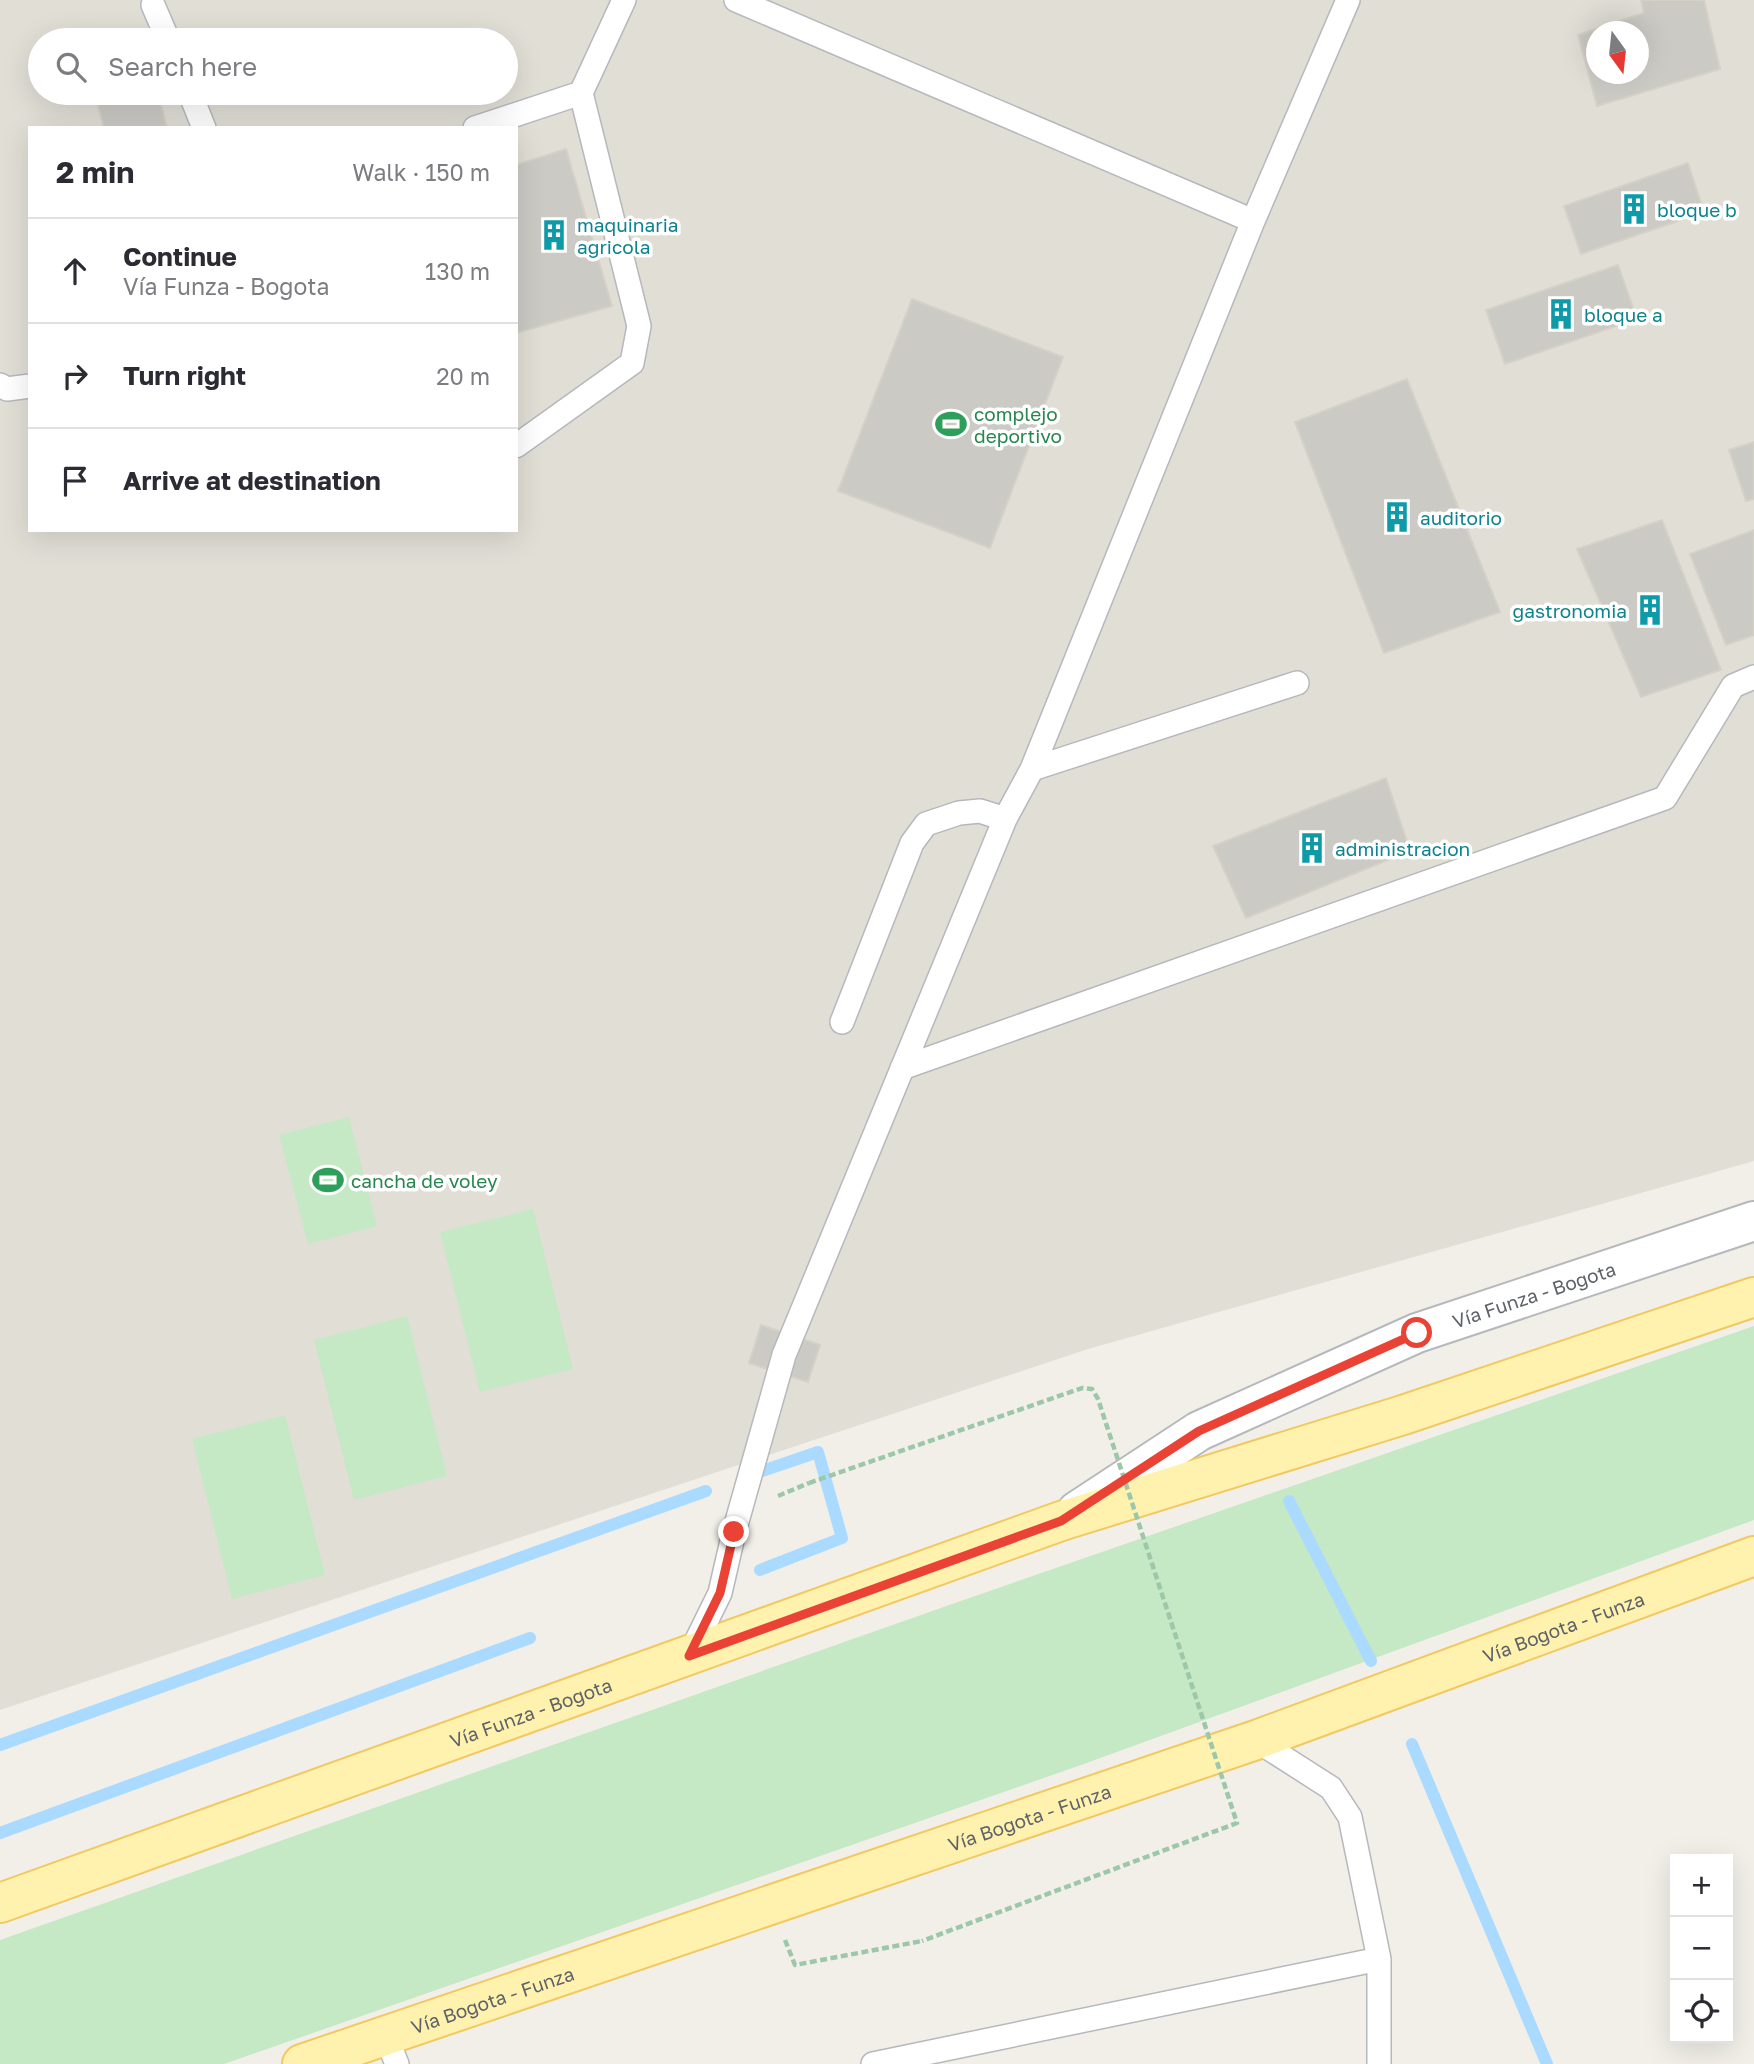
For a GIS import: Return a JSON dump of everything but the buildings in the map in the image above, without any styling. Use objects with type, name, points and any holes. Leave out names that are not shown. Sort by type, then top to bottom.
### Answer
[{"type":"main road","name":"Vía Funza - Bogota","points":[[0,1903],[1061,1521],[1403,1415],[1754,1297]]},
{"type":"main road","name":"Vía Bogota - Funza","points":[[302,2064],[391,2049],[772,1905],[1256,1740],[1754,1556]]},
{"type":"street","name":"Vía Funza - Bogota","points":[[1061,1521],[1199,1431],[1417,1333],[1754,1221]]},
{"type":"lane","points":[[518,445],[632,363],[639,327],[581,93],[624,0]]},
{"type":"lane","points":[[736,0],[1252,221]]},
{"type":"lane","points":[[689,1656],[720,1593],[734,1532],[784,1355],[1005,819],[1032,769],[1252,221],[1348,0]]},
{"type":"lane","points":[[153,5],[163,28]]},
{"type":"lane","points":[[481,126],[581,93]]},
{"type":"lane","points":[[195,105],[203,126]]},
{"type":"lane","points":[[0,385],[7,389],[28,386]]},
{"type":"lane","points":[[902,1068],[1665,798],[1733,686],[1754,677]]},
{"type":"lane","points":[[1032,769],[1297,683]]},
{"type":"lane","points":[[842,1022],[912,843],[926,824],[959,813],[980,811],[1005,819]]},
{"type":"lane","points":[[1256,1740],[1331,1788],[1349,1817],[1379,1959],[1378,2064]]},
{"type":"lane","points":[[873,2064],[1379,1959]]},
{"type":"path","points":[[772,1905],[795,1965],[922,1941],[1237,1823],[1098,1399],[1092,1389],[1082,1388],[808,1483]]},
{"type":"shaded area","points":[[0,0],[1754,0],[1754,1161],[1088,1349],[0,1710]]},
{"type":"green space","name":"cancha de voley","points":[[349,1117],[377,1226],[308,1244],[279,1135]]},
{"type":"green space","points":[[533,1209],[573,1369],[480,1392],[440,1232]]},
{"type":"green space","points":[[407,1316],[447,1476],[354,1500],[314,1340]]},
{"type":"green space","points":[[1754,1326],[1754,1520],[1081,1765],[224,2064],[0,2064],[0,1940],[955,1603]]},
{"type":"green space","points":[[285,1415],[325,1575],[232,1599],[192,1439]]},
{"type":"waterway","points":[[760,1570],[842,1538],[818,1452],[762,1471]]},
{"type":"waterway","points":[[0,1745],[706,1491]]},
{"type":"waterway","points":[[1289,1501],[1371,1661]]},
{"type":"waterway","points":[[0,1833],[530,1638]]},
{"type":"waterway","points":[[1412,1744],[1547,2064]]},
{"type":"place","name":"bloque b","points":[[1634,209]]},
{"type":"place","name":"maquinaria agricola","points":[[554,235]]},
{"type":"place","name":"bloque a","points":[[1561,314]]},
{"type":"place","name":"complejo deportivo","points":[[951,424]]},
{"type":"place","name":"auditorio","points":[[1397,517]]},
{"type":"place","name":"gastronomia","points":[[1650,610]]},
{"type":"place","name":"administracion","points":[[1312,848]]},
{"type":"place","name":"cancha de voley","points":[[328,1180]]},
{"type":"route","points":[[734,1532],[720,1593],[689,1656],[1061,1521],[1199,1431],[1417,1333]]}]
